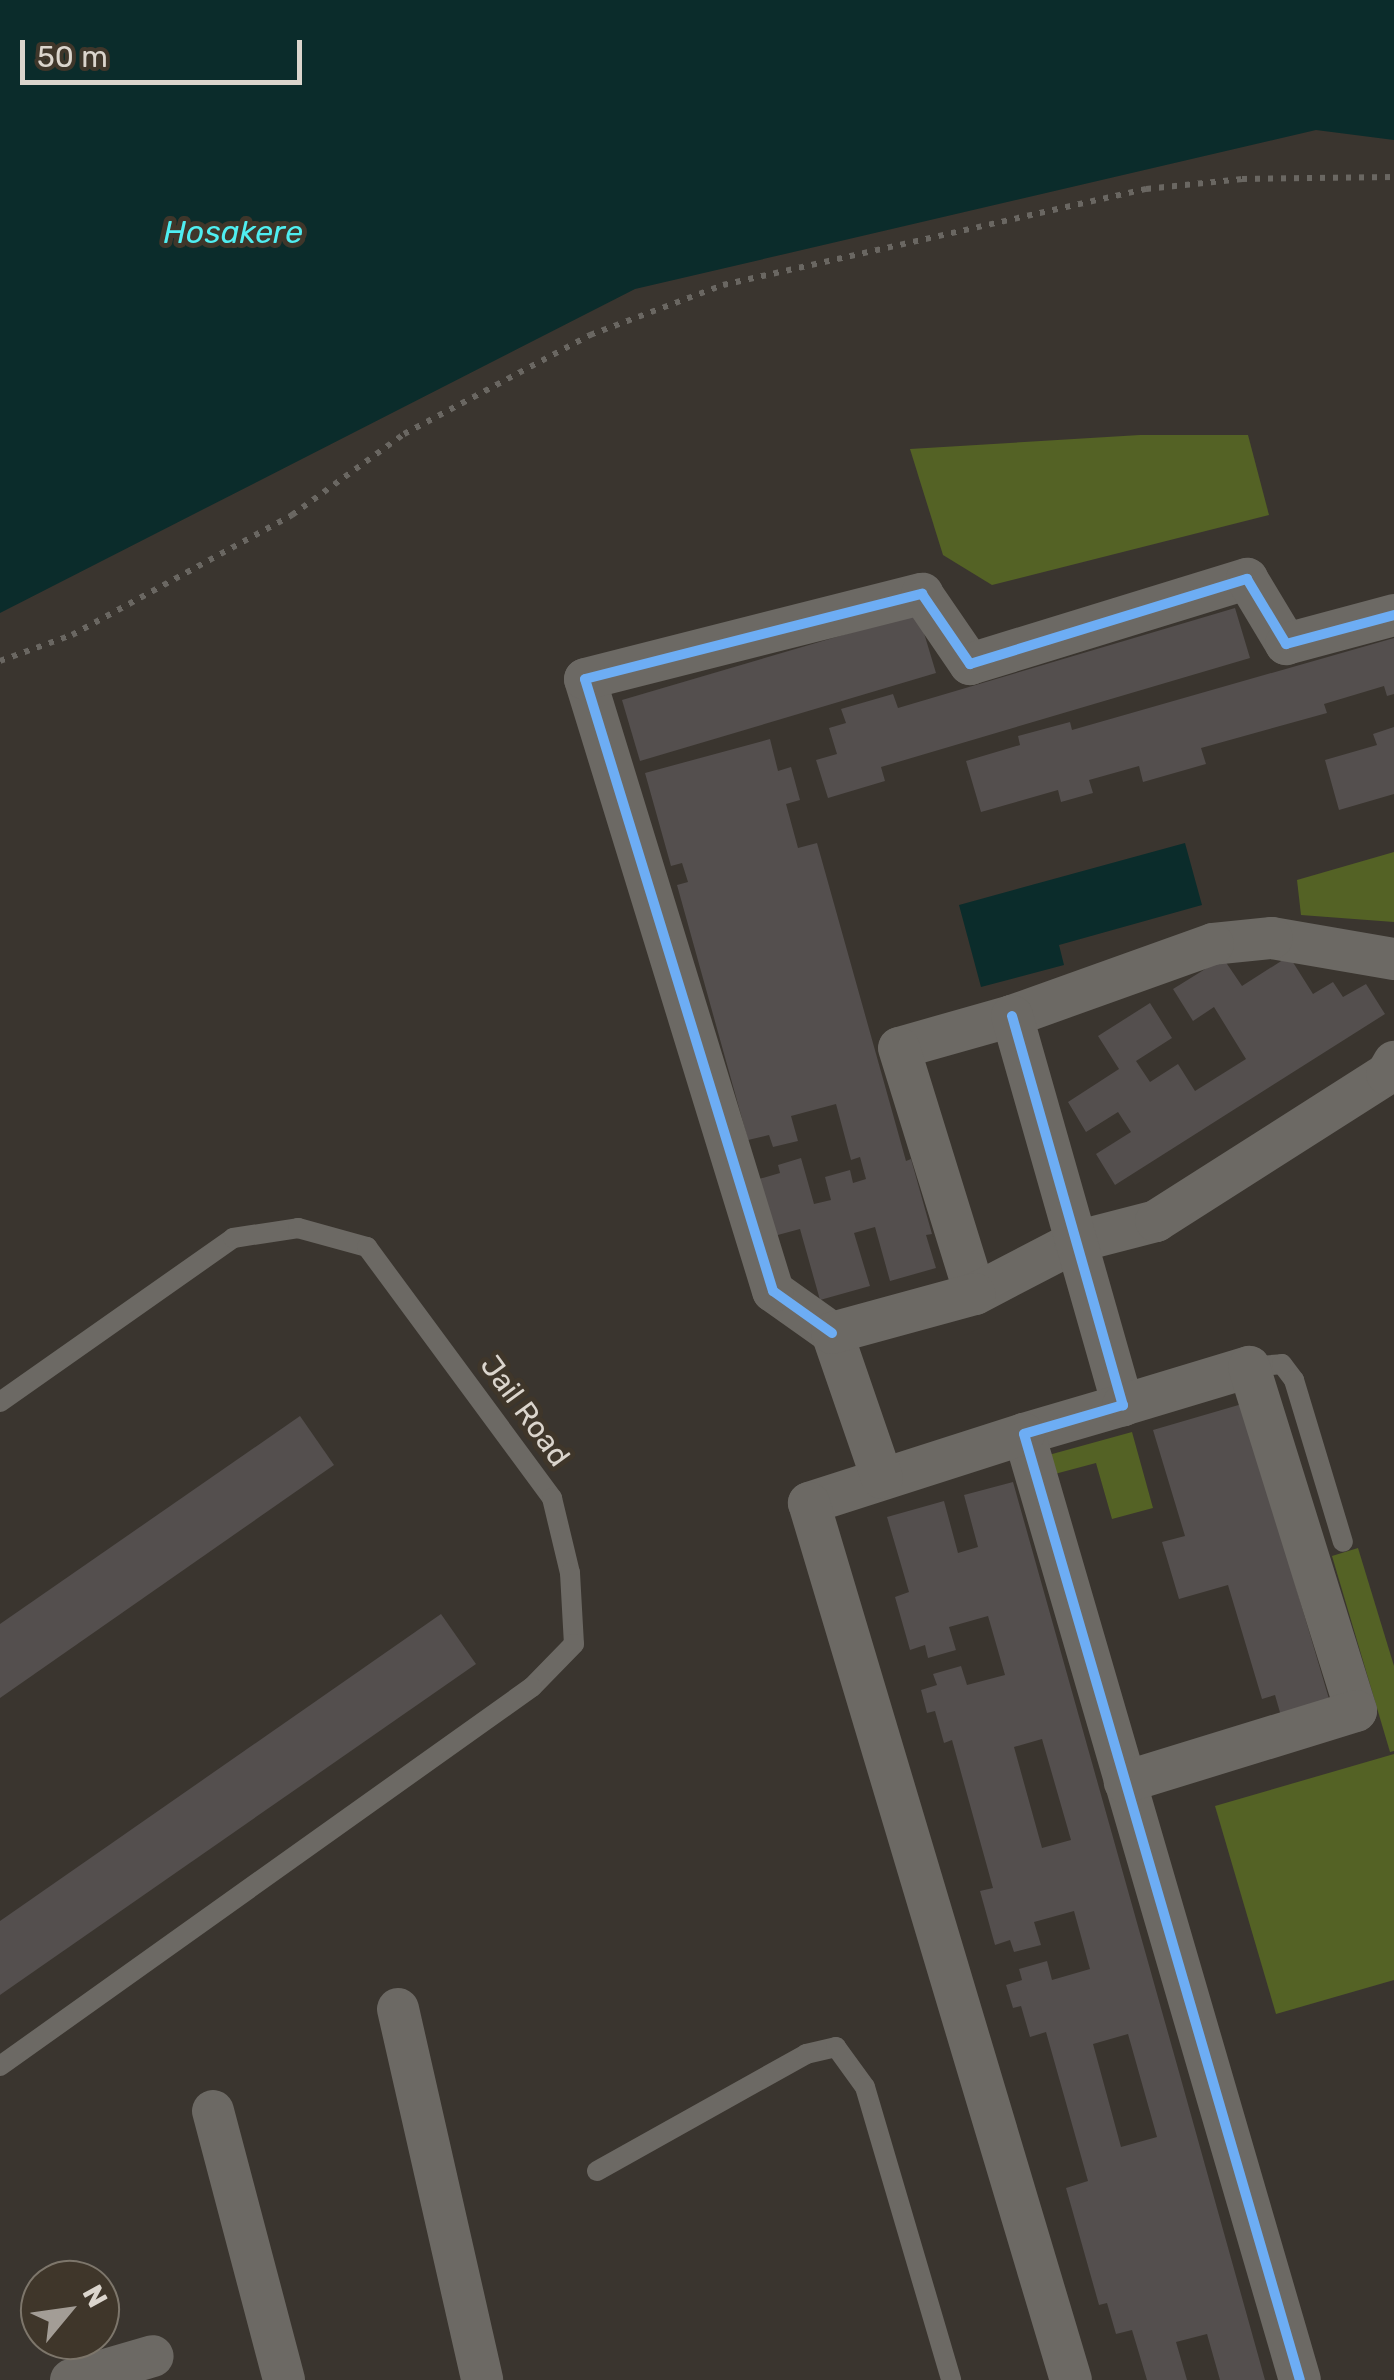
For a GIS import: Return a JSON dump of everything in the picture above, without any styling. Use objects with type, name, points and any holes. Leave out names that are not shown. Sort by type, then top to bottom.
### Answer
[{"type":"street","points":[[882,1478],[832,1333],[773,1291],[584,679],[922,594],[970,664],[1247,579],[1286,644],[1394,615]]},
{"type":"street","points":[[975,1294],[900,1048],[1012,1016],[1213,944],[1272,938],[1394,958]]},
{"type":"street","points":[[1012,1016],[1123,1405]]},
{"type":"street","points":[[832,1333],[975,1294],[1075,1242],[1156,1221],[1387,1074],[1394,1062]]},
{"type":"street","points":[[1071,2380],[809,1503],[1249,1368],[1356,1710],[1125,1782]]},
{"type":"street","points":[[1024,1434],[1300,2380]]},
{"type":"street","points":[[398,2009],[482,2380]]},
{"type":"street","points":[[213,2111],[284,2380]]},
{"type":"street","points":[[71,2380],[153,2356]]},
{"type":"lane","name":"Jail Road","points":[[0,1402],[233,1238],[298,1228],[367,1247],[552,1498],[570,1573],[574,1644],[532,1686],[0,2066]]},
{"type":"lane","points":[[1249,1368],[1282,1364],[1294,1380],[1343,1542]]},
{"type":"lane","points":[[597,2171],[806,2054],[836,2047],[864,2087],[951,2380]]},
{"type":"path","points":[[0,661],[72,636],[292,515],[404,434],[590,335],[723,284],[1146,190],[1242,179],[1394,177]]},
{"type":"green space","points":[[1140,435],[1248,435],[1269,515],[992,585],[943,555],[910,449]]},
{"type":"green space","points":[[1394,852],[1394,922],[1301,915],[1297,880]]},
{"type":"green space","points":[[1132,1432],[1153,1508],[1112,1519],[1096,1463],[1051,1475],[1045,1456]]},
{"type":"green space","points":[[1358,1548],[1394,1666],[1394,1751],[1390,1752],[1332,1556]]},
{"type":"green space","points":[[1394,1754],[1394,1980],[1276,2014],[1215,1806]]},
{"type":"water","name":"Hosakere","points":[[0,0],[1394,0],[1394,140],[1316,130],[635,289],[0,613]]},
{"type":"water","points":[[1185,843],[1202,905],[1059,945],[1064,965],[981,987],[959,905]]},
{"type":"building","points":[[1235,608],[1250,658],[881,767],[885,781],[828,798],[816,760],[837,754],[829,728],[846,723],[841,709],[893,694],[898,708]]},
{"type":"building","points":[[918,613],[936,673],[640,761],[622,700]]},
{"type":"building","points":[[1394,638],[1394,694],[1387,696],[1384,686],[1324,704],[1327,713],[1201,748],[1206,764],[1143,782],[1139,766],[1089,780],[1093,793],[1061,802],[1058,790],[981,812],[966,761],[1020,745],[1018,736],[1070,722],[1072,730]]},
{"type":"building","points":[[1394,727],[1394,794],[1339,810],[1325,760],[1377,745],[1373,734]]},
{"type":"building","points":[[770,739],[778,771],[791,767],[800,800],[786,804],[798,848],[817,843],[906,1161],[911,1159],[932,1234],[926,1235],[936,1268],[890,1281],[875,1227],[854,1233],[870,1286],[820,1300],[800,1229],[774,1236],[759,1179],[780,1173],[778,1165],[801,1158],[814,1204],[831,1200],[825,1177],[850,1170],[853,1183],[866,1179],[860,1157],[851,1160],[836,1104],[791,1116],[798,1141],[773,1147],[769,1135],[748,1140],[677,885],[688,882],[682,863],[671,866],[645,773]]},
{"type":"building","points":[[1289,956],[1313,994],[1333,982],[1343,997],[1366,984],[1385,1014],[1115,1185],[1096,1154],[1131,1132],[1118,1112],[1086,1132],[1068,1102],[1119,1069],[1098,1036],[1150,1003],[1172,1038],[1136,1061],[1150,1082],[1178,1064],[1195,1091],[1246,1059],[1214,1007],[1193,1021],[1173,989],[1223,958],[1242,986]]},
{"type":"building","points":[[1242,1404],[1332,1709],[1283,1723],[1275,1695],[1262,1699],[1228,1585],[1179,1599],[1162,1542],[1185,1536],[1153,1430]]},
{"type":"building","points":[[300,1416],[334,1465],[0,1698],[0,1624]]},
{"type":"building","points":[[1013,1482],[1265,2380],[1220,2380],[1207,2334],[1176,2342],[1187,2380],[1147,2380],[1132,2330],[1116,2334],[1107,2303],[1099,2305],[1066,2188],[1088,2181],[1046,2032],[1030,2037],[1021,2006],[1013,2008],[1006,1985],[1022,1980],[1019,1969],[1047,1961],[1052,1980],[1090,1969],[1074,1911],[1034,1922],[1041,1945],[1014,1952],[1010,1940],[995,1945],[980,1891],[993,1888],[952,1740],[944,1743],[935,1711],[927,1713],[921,1690],[937,1685],[933,1674],[961,1666],[967,1685],[1005,1675],[988,1616],[949,1627],[956,1650],[928,1658],[925,1645],[910,1650],[895,1597],[909,1592],[887,1517],[944,1501],[958,1553],[978,1547],[964,1495]],"holes":[[[1042,1739],[1071,1840],[1042,1848],[1014,1747]],[[1128,2034],[1157,2137],[1121,2147],[1093,2044]]]},
{"type":"building","points":[[441,1614],[476,1664],[0,1995],[0,1921]]},
{"type":"cycle path","points":[[832,1333],[773,1291],[585,679],[922,594],[970,664],[1247,579],[1286,644],[1394,615]]},
{"type":"cycle path","points":[[1012,1016],[1123,1405],[1024,1434],[1300,2380]]}]
